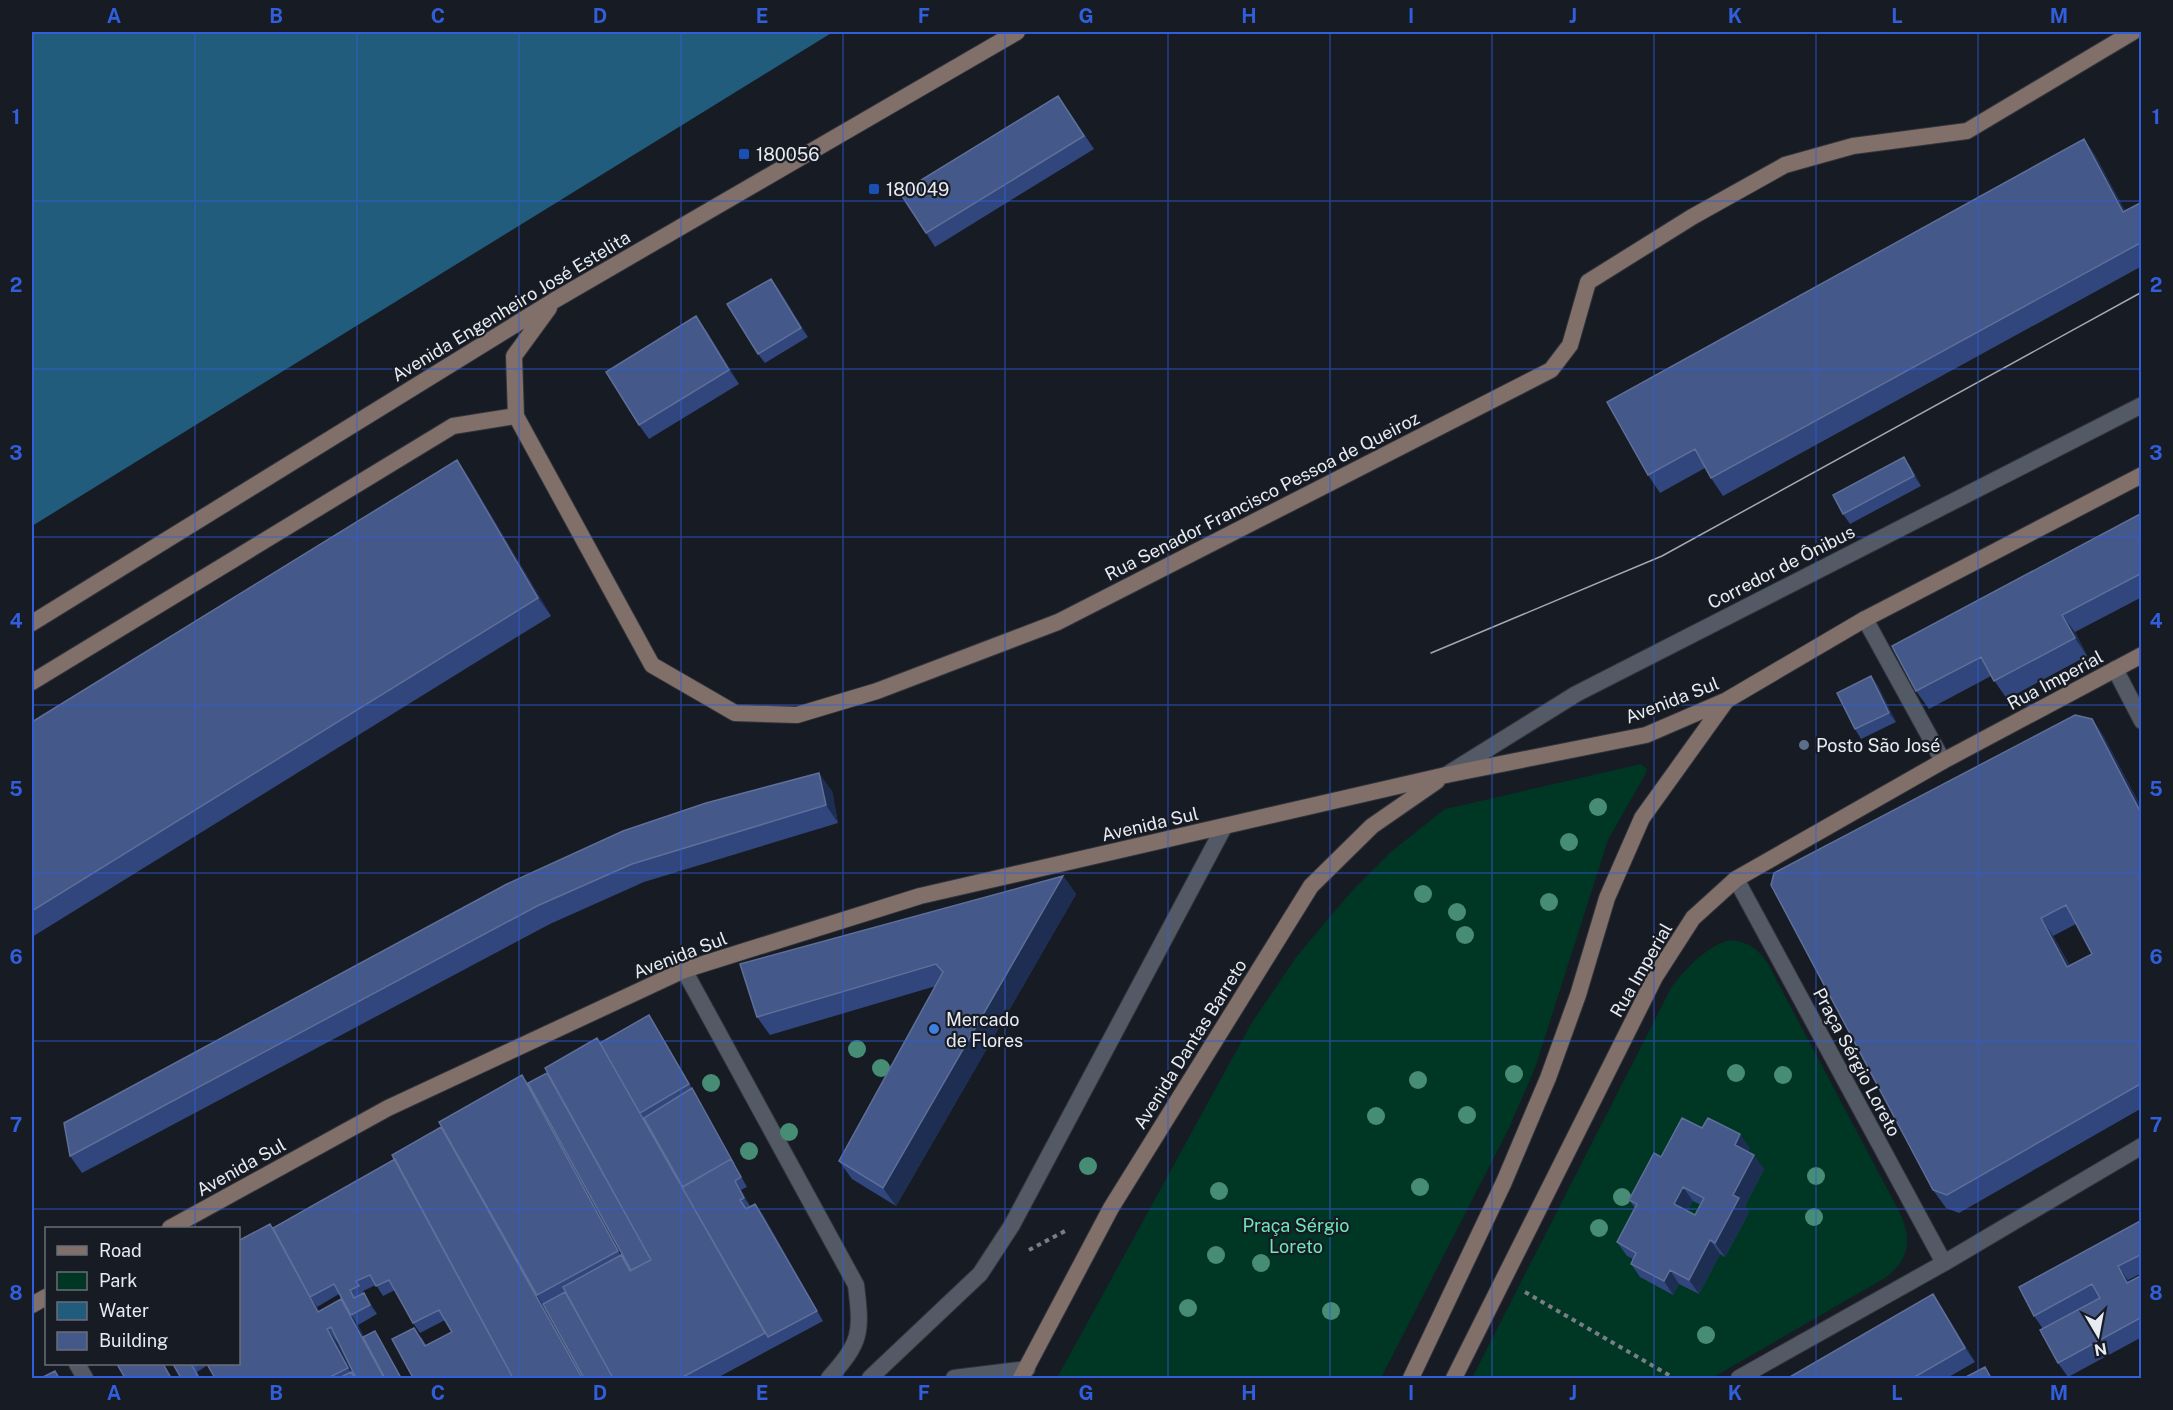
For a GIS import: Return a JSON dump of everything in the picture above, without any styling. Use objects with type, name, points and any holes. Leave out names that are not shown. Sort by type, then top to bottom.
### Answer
[{"type":"main road","name":"Avenida Engenheiro José Estelita","points":[[32,623],[555,300],[1017,32]]},
{"type":"main road","name":"Rua Senador Francisco Pessoa de Queiroz","points":[[516,416],[652,665],[735,713],[796,715],[877,691],[1058,622],[1551,370],[1570,345],[1588,282],[1692,218],[1785,165],[1853,146],[1967,131],[2133,32]]},
{"type":"main road","points":[[32,682],[453,426],[516,416],[514,356],[555,300]]},
{"type":"main road","name":"Avenida Sul","points":[[172,1227],[388,1108],[684,970],[920,896],[1446,775],[1646,735],[1727,700],[1865,619],[2142,475]]},
{"type":"main road","name":"Rua Imperial","points":[[1454,1378],[1655,976],[1693,918],[1736,879],[1943,761],[2142,655]]},
{"type":"main road","points":[[1411,1378],[1504,1182],[1548,1077],[1578,995],[1607,898],[1642,818],[1727,700]]},
{"type":"main road","name":"Avenida Dantas Barreto","points":[[1024,1374],[1111,1208],[1311,886],[1372,826],[1446,775]]},
{"type":"street","name":"Corredor de Ônibus","points":[[1446,775],[1576,694],[2142,405]]},
{"type":"street","points":[[1865,619],[1943,761]]},
{"type":"street","points":[[2115,669],[2142,721]]},
{"type":"street","points":[[870,1378],[980,1274],[1005,1235],[1224,827]]},
{"type":"street","name":"Praça Sérgio Loreto","points":[[1736,879],[1944,1263]]},
{"type":"street","points":[[684,970],[855,1285],[860,1318],[854,1350],[829,1378]]},
{"type":"street","points":[[1739,1378],[1944,1263],[2142,1146]]},
{"type":"street","points":[[954,1378],[1024,1374]]},
{"type":"path","points":[[1020,1254],[1071,1229]]},
{"type":"path","points":[[1504,1279],[1674,1378]]},
{"type":"green space","name":"Praça Sérgio Loreto","points":[[1641,764],[1647,769],[1646,773],[1608,840],[1535,1068],[1509,1128],[1381,1378],[1057,1378],[1251,1024],[1297,956],[1351,892],[1392,851],[1445,809]]},
{"type":"green space","points":[[1730,940],[1752,947],[1768,964],[1900,1213],[1907,1240],[1900,1264],[1885,1278],[1712,1378],[1472,1378],[1672,986],[1705,952]]},
{"type":"water","points":[[32,32],[833,32],[32,526]]},
{"type":"building","points":[[1058,96],[1084,136],[926,233],[900,193]]},
{"type":"building","points":[[2084,139],[2123,212],[2142,202],[2142,242],[1711,478],[1695,449],[1648,475],[1607,402]]},
{"type":"building","points":[[771,279],[801,328],[758,354],[727,304]]},
{"type":"building","points":[[696,316],[729,370],[639,425],[606,372]]},
{"type":"building","points":[[1904,457],[1914,476],[1843,514],[1833,495]]},
{"type":"building","points":[[457,460],[538,598],[32,911],[32,722]]},
{"type":"building","points":[[2142,513],[2142,573],[2062,615],[2075,638],[1994,681],[1981,657],[1916,691],[1892,646]]},
{"type":"building","points":[[1871,676],[1889,713],[1855,729],[1837,693]]},
{"type":"building","points":[[2075,715],[2092,719],[2142,815],[2142,1083],[1947,1195],[1933,1190],[1771,885],[1774,873]],"holes":[[[2066,905],[2092,954],[2067,967],[2041,918]]]},
{"type":"building","points":[[819,773],[826,805],[632,864],[537,906],[70,1156],[64,1123],[507,884],[623,831],[706,803]]},
{"type":"building","points":[[1063,876],[883,1188],[839,1161],[943,972],[936,964],[757,1017],[740,964]]},
{"type":"building","points":[[649,1015],[689,1084],[640,1113],[600,1043]]},
{"type":"building","points":[[597,1038],[765,1333],[681,1378],[613,1378],[563,1287],[621,1255],[630,1271],[651,1260],[545,1068]]},
{"type":"building","points":[[547,1073],[651,1260],[631,1270],[528,1083]]},
{"type":"building","points":[[522,1075],[618,1251],[537,1295],[439,1122]]},
{"type":"building","points":[[692,1088],[734,1164],[731,1159],[683,1187],[644,1118]]},
{"type":"building","points":[[1682,1118],[1702,1128],[1708,1118],[1740,1134],[1735,1145],[1754,1155],[1733,1195],[1739,1198],[1715,1243],[1710,1240],[1689,1280],[1670,1270],[1664,1281],[1631,1264],[1636,1253],[1617,1242],[1637,1204],[1629,1200],[1654,1153],[1661,1157]],"holes":[[[1683,1187],[1704,1198],[1695,1215],[1674,1204]]]},
{"type":"building","points":[[441,1127],[582,1378],[513,1378],[392,1155]]},
{"type":"building","points":[[395,1159],[513,1378],[409,1378],[412,1376],[392,1339],[414,1328],[425,1346],[452,1332],[439,1310],[413,1323],[389,1280],[376,1286],[370,1275],[356,1281],[359,1286],[350,1290],[354,1298],[364,1293],[370,1305],[351,1315],[334,1284],[310,1297],[273,1228]]},
{"type":"building","points":[[731,1159],[741,1177],[735,1181],[744,1198],[740,1200],[746,1209],[755,1204],[817,1311],[768,1337],[682,1187]]},
{"type":"building","points":[[2142,1220],[2142,1254],[2118,1266],[2127,1283],[2142,1275],[2142,1317],[2058,1363],[2040,1330],[2100,1298],[2092,1284],[2034,1316],[2019,1287]]},
{"type":"building","points":[[270,1224],[318,1312],[341,1299],[384,1378],[356,1378],[331,1327],[327,1329],[348,1368],[328,1378],[215,1378],[208,1365],[240,1365],[240,1240]]},
{"type":"building","points":[[565,1292],[613,1378],[584,1378],[543,1304]]},
{"type":"building","points":[[1933,1294],[1965,1348],[1913,1378],[1788,1378]]},
{"type":"building","points":[[375,1331],[401,1378],[385,1378],[363,1337]]},
{"type":"building","points":[[118,1365],[164,1365],[171,1378],[125,1378]]},
{"type":"building","points":[[174,1365],[192,1365],[199,1378],[181,1378]]},
{"type":"building","points":[[1985,1367],[1991,1378],[1964,1378]]},
{"type":"building","points":[[55,1371],[59,1378],[41,1378]]},
{"type":"building","points":[[351,1372],[355,1378],[339,1378]]},
{"type":"tram line","points":[[1431,653],[1662,556],[2142,292]]},
{"type":"place","name":"180056","points":[[744,154]]},
{"type":"place","name":"180049","points":[[874,189]]},
{"type":"place","name":"Posto São José","points":[[1804,745]]},
{"type":"place","name":"Mercado de Flores","points":[[934,1029]]}]
